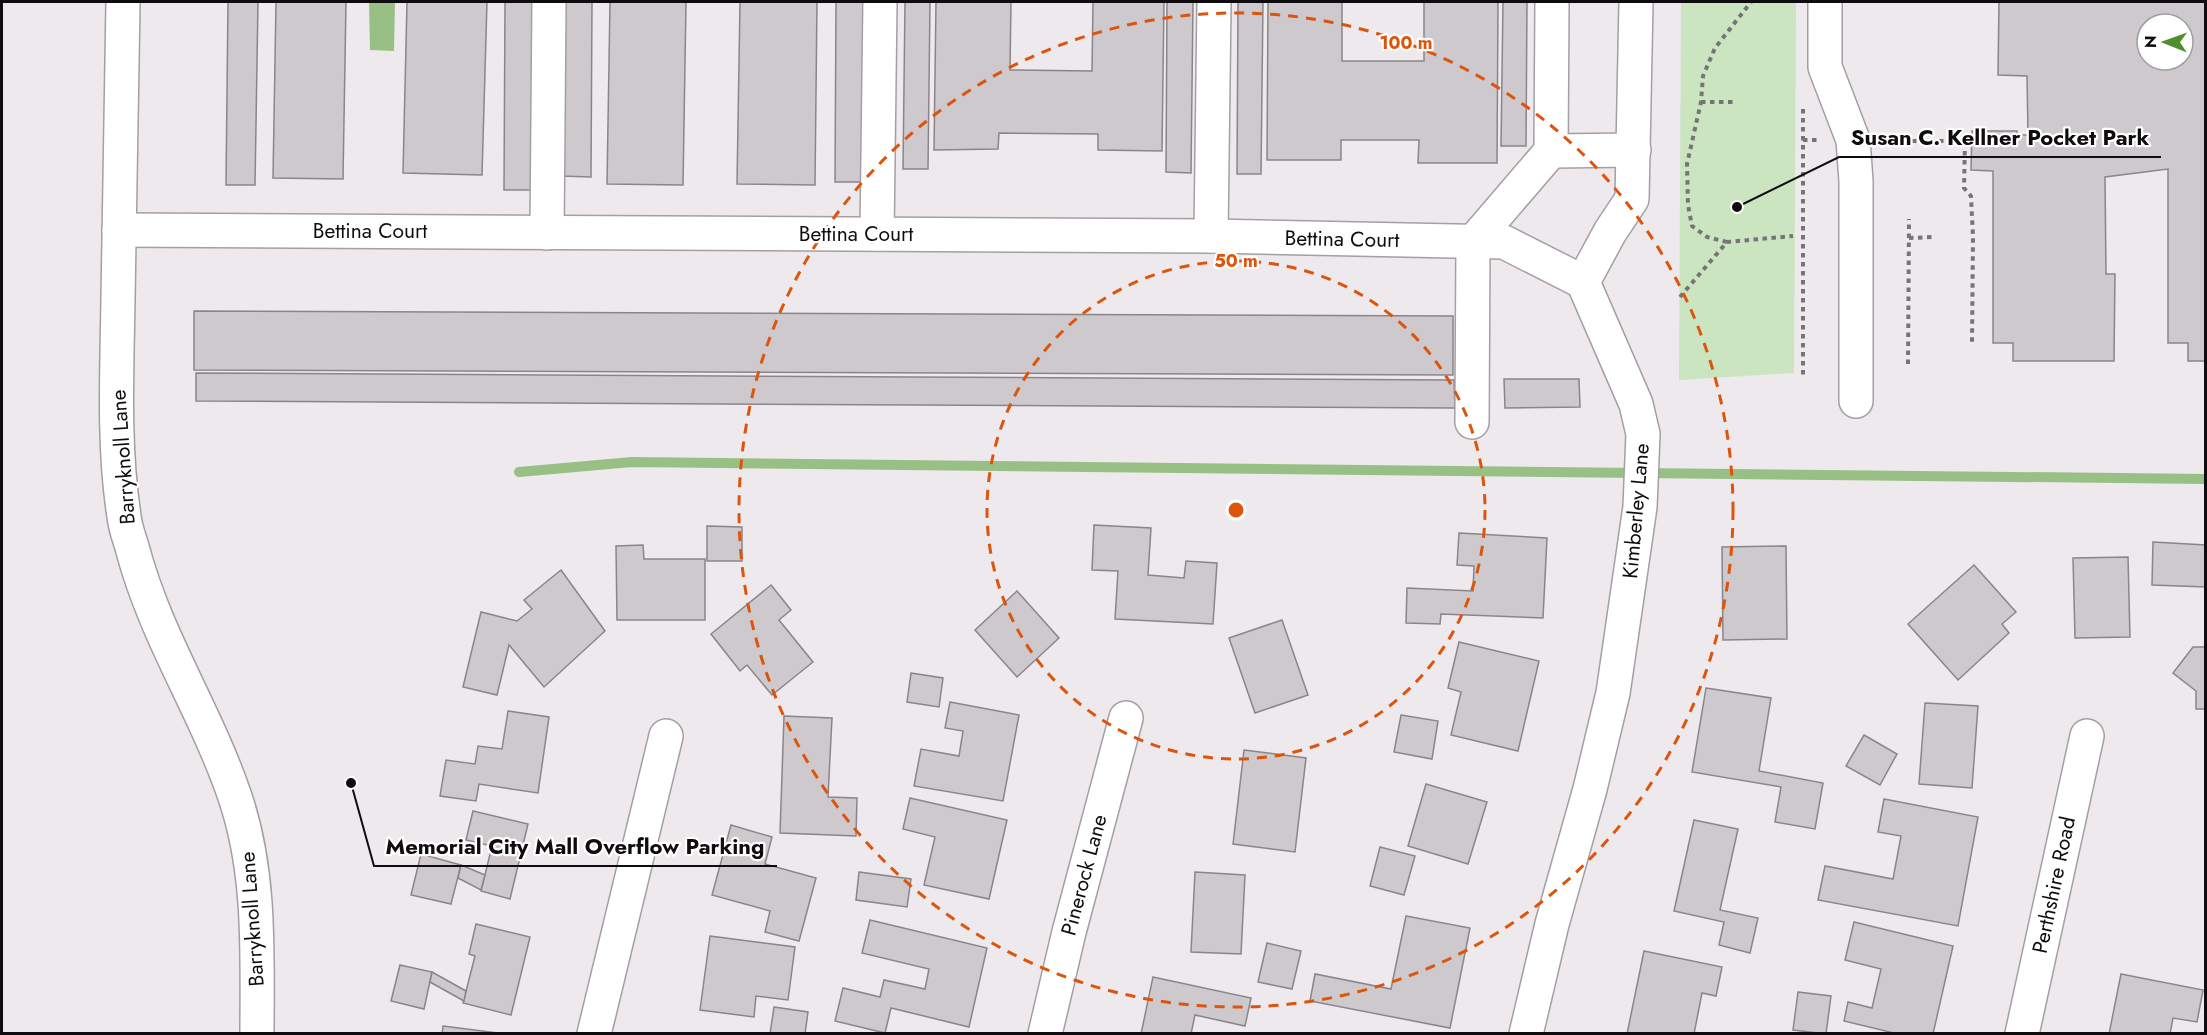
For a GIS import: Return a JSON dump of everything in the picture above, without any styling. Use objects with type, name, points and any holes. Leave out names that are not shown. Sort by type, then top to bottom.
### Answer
[{"type":"street","name":"Barryknoll Lane","points":[[123,2],[116,412],[124,517],[140,580],[164,638],[222,759],[236,799],[247,843],[254,886],[257,932],[257,1034]]},
{"type":"street","points":[[547,232],[549,2]]},
{"type":"street","points":[[877,234],[880,2]]},
{"type":"street","points":[[1211,236],[1214,2]]},
{"type":"street","points":[[1472,422],[1473,242],[1551,151],[1552,2]]},
{"type":"street","points":[[1583,282],[1610,232],[1632,200],[1636,2]]},
{"type":"street","points":[[1825,2],[1825,67],[1853,140],[1856,181],[1856,401]]},
{"type":"street","points":[[1551,151],[1634,150]]},
{"type":"street","name":"Bettina Court","points":[[119,230],[1211,236],[1504,242],[1583,282]]},
{"type":"street","name":"Kimberley Lane","points":[[1526,1034],[1552,924],[1590,789],[1613,693],[1640,507],[1642,434],[1636,404],[1583,282]]},
{"type":"street","name":"Pinerock Lane","points":[[1045,1034],[1068,932],[1126,718]]},
{"type":"street","points":[[594,1034],[666,736]]},
{"type":"street","name":"Perthshire Road","points":[[2022,1034],[2087,736]]},
{"type":"path","points":[[1751,2],[1715,48],[1703,76],[1701,102],[1688,164],[1688,205],[1692,226],[1707,237],[1728,242],[1793,236]]},
{"type":"path","points":[[1701,102],[1736,102]]},
{"type":"path","points":[[1803,106],[1803,378]]},
{"type":"path","points":[[1884,141],[1965,141],[1965,188],[1971,196],[1973,237],[1972,343]]},
{"type":"path","points":[[1908,364],[1909,219]]},
{"type":"path","points":[[1909,237],[1934,237]]},
{"type":"path","points":[[1680,297],[1728,242]]},
{"type":"shaded area","points":[[369,2],[395,2],[394,51],[370,50]]},
{"type":"shaded area","points":[[1681,2],[1796,2],[1794,373],[1679,380]]},
{"type":"building","points":[[228,2],[258,2],[255,185],[226,185]]},
{"type":"building","points":[[276,2],[346,2],[343,179],[273,178]]},
{"type":"building","points":[[407,2],[487,2],[482,175],[403,173]]},
{"type":"building","points":[[505,2],[536,2],[535,190],[504,190]]},
{"type":"building","points":[[562,2],[592,2],[591,177],[561,176]]},
{"type":"building","points":[[610,2],[686,2],[683,185],[607,184]]},
{"type":"building","points":[[740,2],[817,2],[815,185],[737,184]]},
{"type":"building","points":[[836,2],[867,2],[866,182],[835,182]]},
{"type":"building","points":[[905,2],[930,2],[928,169],[903,169]]},
{"type":"building","points":[[936,2],[1011,2],[1010,70],[1092,71],[1093,2],[1164,2],[1162,151],[1098,150],[1098,134],[999,133],[998,149],[934,150]]},
{"type":"building","points":[[1167,2],[1193,2],[1191,173],[1166,172]]},
{"type":"building","points":[[1238,2],[1263,2],[1261,174],[1237,174]]},
{"type":"building","points":[[1268,2],[1342,2],[1342,61],[1424,61],[1424,2],[1498,2],[1497,163],[1418,163],[1419,140],[1341,140],[1341,160],[1267,160]]},
{"type":"building","points":[[1503,2],[1527,2],[1526,146],[1501,146]]},
{"type":"building","points":[[1999,2],[2206,2],[2206,361],[2188,361],[2188,343],[2168,343],[2168,169],[2105,177],[2106,274],[2115,274],[2114,361],[2013,361],[2013,343],[1993,343],[1993,171],[1971,170],[1972,131],[2017,131],[2017,135],[2028,135],[2027,76],[1998,75]]},
{"type":"building","points":[[194,311],[1453,316],[1453,375],[194,370]]},
{"type":"building","points":[[196,373],[1454,380],[1455,408],[196,401]]},
{"type":"building","points":[[1504,379],[1579,379],[1580,407],[1505,408]]},
{"type":"building","points":[[1094,525],[1151,528],[1148,575],[1184,578],[1186,561],[1217,563],[1213,624],[1115,619],[1118,571],[1092,570]]},
{"type":"building","points":[[707,526],[742,527],[742,561],[707,561]]},
{"type":"building","points":[[1459,533],[1547,538],[1543,618],[1441,614],[1440,624],[1406,623],[1407,588],[1473,591],[1474,566],[1457,565]]},
{"type":"building","points":[[2153,542],[2206,545],[2206,587],[2152,585]]},
{"type":"building","points":[[643,545],[644,559],[705,559],[705,620],[617,620],[616,546]]},
{"type":"building","points":[[1786,546],[1787,639],[1723,640],[1722,547]]},
{"type":"building","points":[[2128,557],[2130,637],[2075,638],[2073,558]]},
{"type":"building","points":[[1974,565],[2016,612],[2002,624],[2009,633],[1958,680],[1908,624]]},
{"type":"building","points":[[561,570],[605,631],[544,687],[509,645],[497,695],[463,687],[481,612],[517,621],[532,609],[524,600]]},
{"type":"building","points":[[771,585],[791,610],[779,620],[813,662],[772,695],[747,665],[740,671],[711,634]]},
{"type":"building","points":[[1017,591],[1059,638],[1017,677],[975,630]]},
{"type":"building","points":[[1282,620],[1308,695],[1255,713],[1229,638]]},
{"type":"building","points":[[1459,642],[1539,661],[1518,751],[1451,735],[1461,692],[1448,688]]},
{"type":"building","points":[[2193,647],[2206,647],[2206,709],[2196,709],[2196,691],[2173,673]]},
{"type":"building","points":[[911,673],[943,678],[939,707],[907,702]]},
{"type":"building","points":[[1706,688],[1771,698],[1759,771],[1823,783],[1815,829],[1775,822],[1781,787],[1692,772]]},
{"type":"building","points":[[950,702],[1019,715],[1003,801],[914,786],[921,749],[959,756],[963,731],[945,728]]},
{"type":"building","points":[[1925,703],[1978,706],[1972,788],[1919,784]]},
{"type":"building","points":[[508,711],[549,717],[538,793],[479,784],[476,801],[440,796],[446,760],[475,764],[478,746],[502,749]]},
{"type":"building","points":[[1401,715],[1438,721],[1432,759],[1394,752]]},
{"type":"building","points":[[784,716],[832,718],[828,797],[857,798],[856,836],[780,833]]},
{"type":"building","points":[[1864,735],[1897,754],[1880,785],[1846,766]]},
{"type":"building","points":[[1244,750],[1306,758],[1295,852],[1233,844]]},
{"type":"building","points":[[1426,784],[1487,802],[1468,864],[1408,846]]},
{"type":"building","points":[[910,798],[1007,820],[989,899],[924,885],[935,837],[903,829]]},
{"type":"building","points":[[1884,799],[1978,817],[1958,926],[1818,900],[1825,866],[1893,879],[1901,836],[1878,832]]},
{"type":"building","points":[[473,811],[528,824],[510,899],[481,891],[492,846],[466,840]]},
{"type":"building","points":[[1694,820],[1738,829],[1720,910],[1758,918],[1750,953],[1719,945],[1724,922],[1674,911]]},
{"type":"building","points":[[731,825],[772,837],[765,864],[816,878],[799,941],[765,932],[770,911],[712,895]]},
{"type":"building","points":[[1380,847],[1415,856],[1404,895],[1370,886]]},
{"type":"building","points":[[421,854],[461,865],[451,904],[411,895]]},
{"type":"building","points":[[461,865],[485,875],[481,890],[458,878]]},
{"type":"building","points":[[859,872],[911,879],[907,907],[856,900]]},
{"type":"building","points":[[1195,872],[1245,875],[1241,954],[1191,952]]},
{"type":"building","points":[[1406,916],[1470,928],[1450,1028],[1310,1001],[1315,974],[1391,989]]},
{"type":"building","points":[[870,920],[987,948],[969,1027],[891,1008],[885,1033],[835,1021],[843,988],[880,997],[884,980],[925,989],[929,969],[862,953]]},
{"type":"building","points":[[1854,922],[1953,946],[1933,1034],[1898,1034],[1844,1021],[1848,1002],[1872,1008],[1881,969],[1845,960]]},
{"type":"building","points":[[476,924],[530,937],[511,1015],[463,1003],[475,956],[469,954]]},
{"type":"building","points":[[710,936],[795,947],[788,1000],[756,996],[754,1017],[700,1010]]},
{"type":"building","points":[[1267,943],[1301,951],[1292,989],[1258,982]]},
{"type":"building","points":[[1644,951],[1722,967],[1716,996],[1702,993],[1694,1034],[1627,1034]]},
{"type":"building","points":[[400,965],[432,972],[424,1009],[391,1001]]},
{"type":"building","points":[[432,972],[466,991],[464,1001],[430,982]]},
{"type":"building","points":[[2121,974],[2203,990],[2197,1022],[2173,1018],[2170,1034],[2109,1034]]},
{"type":"building","points":[[1153,977],[1251,998],[1245,1026],[1195,1015],[1191,1034],[1141,1034]]},
{"type":"building","points":[[1798,992],[1831,996],[1826,1034],[1793,1030]]},
{"type":"building","points":[[774,1007],[808,1012],[805,1034],[770,1034]]},
{"type":"building","points":[[443,1026],[498,1033],[442,1034]]},
{"type":"waterway","points":[[519,472],[632,462],[2206,479]]},
{"type":"place","name":"Susan C. Kellner Pocket Park","points":[[1737,207]]},
{"type":"place","name":"Memorial City Mall Overflow Parking","points":[[351,783]]}]
